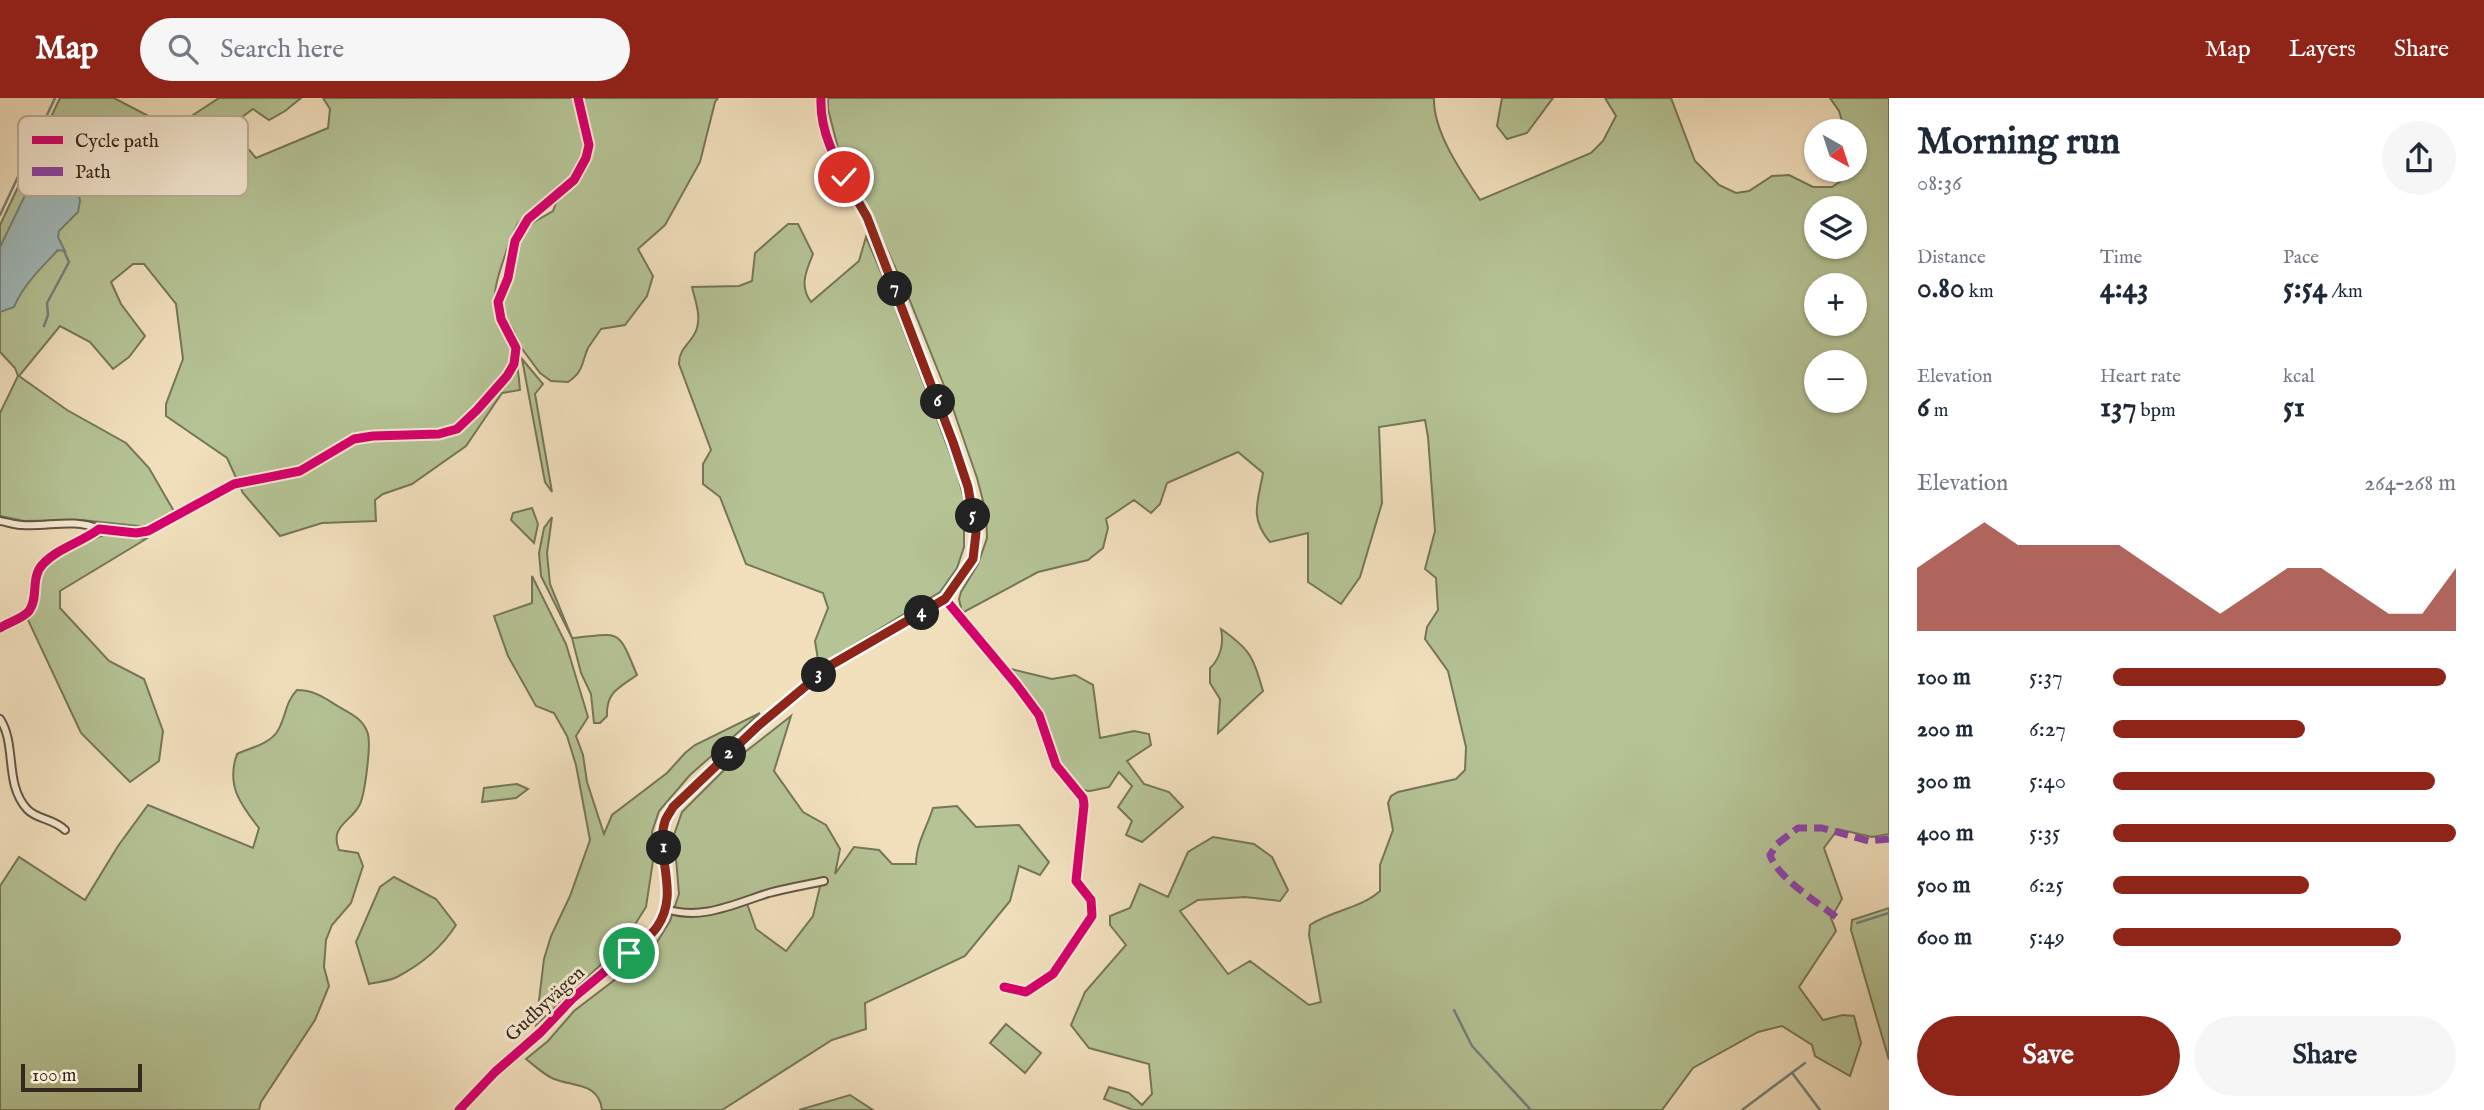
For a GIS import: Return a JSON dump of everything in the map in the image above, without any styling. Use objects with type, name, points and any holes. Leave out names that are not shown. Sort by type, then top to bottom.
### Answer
[{"type":"street","points":[[0,521],[22,525],[86,523],[99,528],[136,533],[148,531],[234,484],[300,471],[354,439],[439,434],[457,429],[500,384],[514,364],[516,348],[501,319],[498,302],[508,278],[515,241],[521,230],[528,219],[574,180],[586,158],[589,145],[578,98]]},
{"type":"street","points":[[821,98],[820,109],[830,148],[867,217],[968,487],[976,533],[973,559],[945,599],[831,665],[776,709],[673,807],[665,821],[663,837],[667,870],[666,909],[677,912],[717,911],[771,892],[824,881]]},
{"type":"street","points":[[0,628],[26,614],[31,608],[35,578],[41,566],[52,556],[89,537],[99,528]]},
{"type":"street","points":[[945,599],[1039,715],[1056,765],[1083,798],[1076,881],[1091,900],[1092,916],[1059,967],[1041,984],[1026,992],[1004,987]]},
{"type":"street","points":[[0,719],[5,727],[14,784],[24,806],[30,812],[57,822],[65,830]]},
{"type":"street","name":"Gudbyvägen","points":[[459,1110],[573,998],[656,929],[666,909]]},
{"type":"green space","points":[[60,98],[114,98],[148,116],[51,116]]},
{"type":"green space","points":[[219,98],[301,98],[269,120],[253,109],[243,116],[192,116]]},
{"type":"green space","points":[[323,98],[574,98],[582,121],[585,145],[577,169],[560,188],[517,225],[496,286],[498,316],[516,363],[520,390],[502,393],[466,446],[412,484],[383,494],[375,500],[376,521],[322,523],[280,536],[243,493],[227,458],[166,416],[166,404],[183,359],[176,304],[144,264],[133,264],[111,282],[121,304],[145,336],[129,357],[113,369],[90,342],[60,326],[19,376],[67,410],[126,443],[149,468],[175,513],[148,527],[81,520],[24,521],[0,516],[0,413],[18,376],[15,368],[0,352],[0,225],[18,187],[18,196],[248,196],[248,148],[256,158],[328,128],[330,109]]},
{"type":"green space","points":[[583,98],[718,98],[700,162],[665,225],[638,249],[653,276],[647,296],[625,325],[601,329],[573,378],[568,382],[551,381],[540,373],[520,346],[506,318],[503,301],[505,290],[513,276],[519,244],[527,226],[553,211],[556,203],[583,175],[592,154],[591,132]]},
{"type":"green space","points":[[828,98],[1434,98],[1443,138],[1480,200],[1591,153],[1603,141],[1616,116],[1605,98],[1671,98],[1695,161],[1719,185],[1736,193],[1749,191],[1772,176],[1789,175],[1813,187],[1832,187],[1839,182],[1867,182],[1867,119],[1841,119],[1830,98],[1889,98],[1889,834],[1872,837],[1838,829],[1824,848],[1842,899],[1831,918],[1836,931],[1799,987],[1823,1020],[1843,1015],[1854,1016],[1861,1043],[1850,1076],[1815,1056],[1812,1045],[1782,1026],[1758,1032],[1693,1068],[1662,1110],[1133,1110],[1104,1099],[1109,1087],[1129,1093],[1142,1105],[1152,1094],[1149,1064],[1089,1048],[1071,1025],[1085,992],[1126,945],[1110,925],[1110,916],[1130,908],[1140,884],[1168,897],[1188,852],[1213,837],[1254,844],[1272,857],[1288,890],[1280,901],[1245,897],[1198,900],[1180,911],[1228,974],[1250,961],[1309,1005],[1321,1002],[1309,935],[1310,925],[1364,902],[1380,891],[1380,865],[1393,830],[1388,803],[1391,796],[1456,779],[1465,770],[1466,747],[1448,671],[1425,639],[1427,627],[1438,610],[1436,578],[1425,569],[1435,531],[1425,420],[1379,427],[1382,503],[1360,577],[1341,604],[1308,582],[1308,533],[1270,542],[1263,533],[1257,517],[1257,501],[1263,473],[1238,452],[1167,483],[1160,504],[1151,513],[1134,500],[1106,519],[1108,528],[1103,548],[1088,560],[1038,572],[962,613],[959,599],[961,592],[978,564],[987,538],[986,512],[977,478],[951,403],[908,296],[838,148],[828,109]]},
{"type":"green space","points":[[1502,98],[1553,98],[1527,133],[1507,139],[1497,126]]},
{"type":"green space","points":[[788,224],[798,224],[813,254],[806,272],[805,284],[811,302],[859,261],[866,237],[957,472],[964,499],[964,547],[957,568],[940,592],[819,666],[815,641],[828,608],[823,593],[746,564],[720,497],[703,484],[703,464],[711,450],[679,364],[681,353],[695,333],[698,323],[692,287],[739,286],[752,281],[755,253]]},
{"type":"green space","points":[[522,359],[543,384],[535,394],[552,492],[545,482]]},
{"type":"green space","points":[[532,508],[538,524],[534,543],[511,520],[513,513]]},
{"type":"green space","points":[[552,517],[547,553],[550,584],[572,638],[541,576],[539,553],[544,528]]},
{"type":"green space","points":[[107,534],[146,539],[60,591],[60,608],[109,661],[144,679],[163,731],[159,761],[130,782],[81,733],[28,620],[37,605],[42,571],[67,551]]},
{"type":"green space","points":[[532,576],[566,644],[588,717],[576,736],[604,834],[612,815],[667,773],[695,745],[760,713],[690,775],[659,811],[652,832],[654,854],[646,907],[622,945],[536,1025],[544,959],[590,840],[576,765],[567,736],[554,713],[536,706],[508,656],[494,616],[532,603]]},
{"type":"green space","points":[[1221,629],[1245,649],[1263,691],[1218,733],[1220,699],[1210,683],[1210,668],[1221,650]]},
{"type":"green space","points":[[600,635],[615,637],[625,648],[637,675],[611,696],[607,716],[600,723],[594,723],[591,694],[581,673],[572,638]]},
{"type":"green space","points":[[1007,668],[1052,679],[1075,675],[1093,685],[1100,738],[1134,731],[1149,734],[1151,745],[1127,761],[1144,784],[1169,792],[1183,807],[1142,842],[1126,835],[1132,821],[1118,807],[1132,786],[1119,772],[1109,787],[1081,790],[1059,765],[1049,728],[1036,705]]},
{"type":"green space","points":[[297,690],[325,698],[361,721],[368,734],[368,759],[362,798],[337,835],[339,850],[358,853],[363,866],[351,903],[332,925],[326,940],[324,967],[329,986],[315,1020],[261,1102],[259,1110],[0,1110],[0,886],[19,857],[85,900],[118,846],[148,805],[253,848],[259,828],[246,811],[234,785],[237,754],[274,736]]},
{"type":"green space","points":[[791,716],[774,771],[803,812],[826,825],[840,849],[835,874],[854,847],[879,850],[892,864],[916,864],[920,843],[933,808],[957,806],[976,827],[1019,825],[1049,862],[1040,875],[1019,866],[1010,901],[965,956],[865,1003],[866,1029],[832,1040],[722,1110],[602,1110],[600,1101],[591,1090],[550,1077],[526,1059],[548,1041],[574,1011],[651,952],[670,921],[679,894],[674,835],[682,812],[731,763]],"holes":[[[822,878],[813,916],[786,951],[756,929],[745,898]]]},
{"type":"green space","points":[[517,784],[528,789],[516,798],[482,802],[484,788]]},
{"type":"green space","points":[[394,877],[436,899],[456,925],[430,955],[414,967],[394,978],[369,984],[356,942],[380,887]]},
{"type":"green space","points":[[1889,908],[1889,1060],[1851,930],[1852,920]]},
{"type":"green space","points":[[1006,1024],[1041,1053],[1025,1073],[990,1043]]},
{"type":"green space","points":[[850,1095],[873,1110],[799,1110]]},
{"type":"water","points":[[25,196],[79,196],[78,212],[59,231],[58,237],[65,251],[58,250],[39,270],[22,291],[14,307],[0,312],[0,247]]},
{"type":"waterway","points":[[47,116],[55,98]]},
{"type":"waterway","points":[[0,215],[18,177]]},
{"type":"waterway","points":[[44,326],[48,315],[47,303],[69,262],[64,251]]},
{"type":"waterway","points":[[1857,923],[1889,913]]},
{"type":"waterway","points":[[1454,1010],[1472,1046],[1531,1110]]},
{"type":"waterway","points":[[1742,1110],[1805,1063]]},
{"type":"waterway","points":[[1793,1074],[1820,1110]]},
{"type":"marked path","points":[[1836,917],[1798,889],[1774,864],[1770,855],[1777,844],[1798,828],[1822,828],[1869,841],[1889,839]]},
{"type":"cycle path","points":[[0,628],[29,611],[34,600],[37,575],[43,564],[99,529],[136,533],[148,531],[234,484],[300,471],[354,439],[439,434],[457,429],[507,376],[514,364],[516,348],[501,319],[498,302],[508,278],[515,241],[528,219],[574,180],[586,158],[589,145],[578,98]]},
{"type":"cycle path","points":[[459,1110],[573,998],[656,929],[666,909],[667,870],[663,837],[665,821],[673,807],[758,726],[831,665],[945,599],[973,559],[976,533],[968,487],[921,353],[869,221],[825,132],[821,98]]},
{"type":"cycle path","points":[[945,599],[1039,715],[1056,765],[1083,798],[1076,881],[1091,900],[1092,916],[1053,974],[1026,992],[1004,987]]},
{"type":"route","points":[[629,953],[656,929],[666,909],[667,870],[663,837],[665,821],[673,807],[758,726],[831,665],[945,599],[973,559],[976,533],[968,487],[953,442],[867,217],[844,177]]}]
